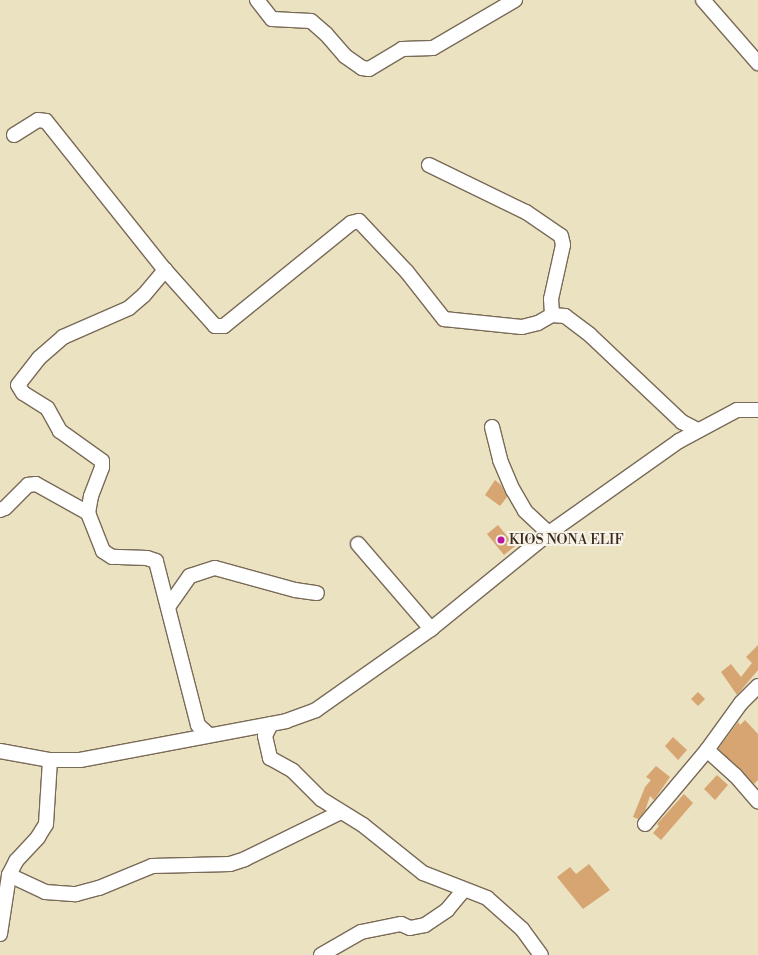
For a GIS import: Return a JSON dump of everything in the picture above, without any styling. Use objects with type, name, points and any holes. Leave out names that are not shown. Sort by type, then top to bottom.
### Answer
[{"type":"street","points":[[257,0],[272,19],[311,22],[326,34],[345,56],[362,68],[368,69],[402,49],[432,48],[515,0]]},
{"type":"street","points":[[702,0],[758,63]]},
{"type":"street","points":[[14,135],[38,120],[46,121],[165,270],[215,326],[224,326],[355,221],[364,224],[364,229],[407,272],[444,319],[522,327],[538,323],[552,315],[565,316],[580,325],[682,422],[698,430]]},
{"type":"street","points":[[429,165],[526,212],[561,236],[563,245],[551,299],[552,315]]},
{"type":"street","points":[[165,270],[144,295],[129,308],[63,337],[40,358],[18,385],[23,393],[47,408],[60,431],[102,461],[102,467],[90,496],[88,513],[96,539],[106,554],[112,557],[147,558],[156,561],[198,725],[209,735]]},
{"type":"street","points":[[0,751],[50,760],[68,761],[99,757],[301,717],[330,702],[431,629],[549,533],[698,430],[737,410],[758,410]]},
{"type":"street","points":[[492,427],[500,460],[513,490],[525,511],[549,533]]},
{"type":"street","points":[[0,510],[5,508],[28,485],[36,484],[88,513]]},
{"type":"street","points":[[358,544],[431,629]]},
{"type":"street","points":[[168,607],[190,576],[215,568],[295,590],[317,593]]},
{"type":"street","points":[[645,824],[707,750],[741,704],[758,686]]},
{"type":"street","points":[[270,724],[265,736],[270,758],[293,770],[309,789],[339,813],[357,821],[423,873],[487,898],[522,929],[541,955]]},
{"type":"street","points":[[707,750],[735,775],[758,801]]},
{"type":"street","points":[[0,934],[9,875],[16,861],[38,838],[46,824],[50,760]]},
{"type":"street","points":[[9,875],[45,892],[76,894],[99,888],[152,866],[230,864],[245,859],[339,813]]},
{"type":"street","points":[[321,955],[361,932],[401,924],[410,928],[425,925],[448,910],[464,890]]},
{"type":"building","points":[[495,480],[501,485],[507,497],[500,506],[485,495]]},
{"type":"building","name":"KIOS NONA ELIF","points":[[498,525],[515,546],[504,555],[487,534]]},
{"type":"building","points":[[758,645],[758,670],[737,695],[721,672],[731,664],[741,677],[752,663],[746,657]]},
{"type":"building","points":[[698,692],[705,699],[698,706],[691,699]]},
{"type":"building","points":[[745,720],[758,734],[758,780],[754,784],[718,749],[738,722],[740,725]]},
{"type":"building","points":[[673,737],[687,750],[678,760],[665,746]]},
{"type":"building","points":[[656,766],[670,777],[654,800],[650,796],[645,811],[638,819],[633,817],[645,787],[651,780],[646,777]]},
{"type":"building","points":[[717,775],[728,785],[715,800],[704,789]]},
{"type":"building","points":[[684,794],[693,803],[661,840],[653,833],[659,826],[657,824]]},
{"type":"building","points":[[589,864],[610,890],[583,909],[557,877],[570,867],[576,874]]},
{"type":"place","name":"KIOS NONA ELIF","points":[[501,540]]}]
